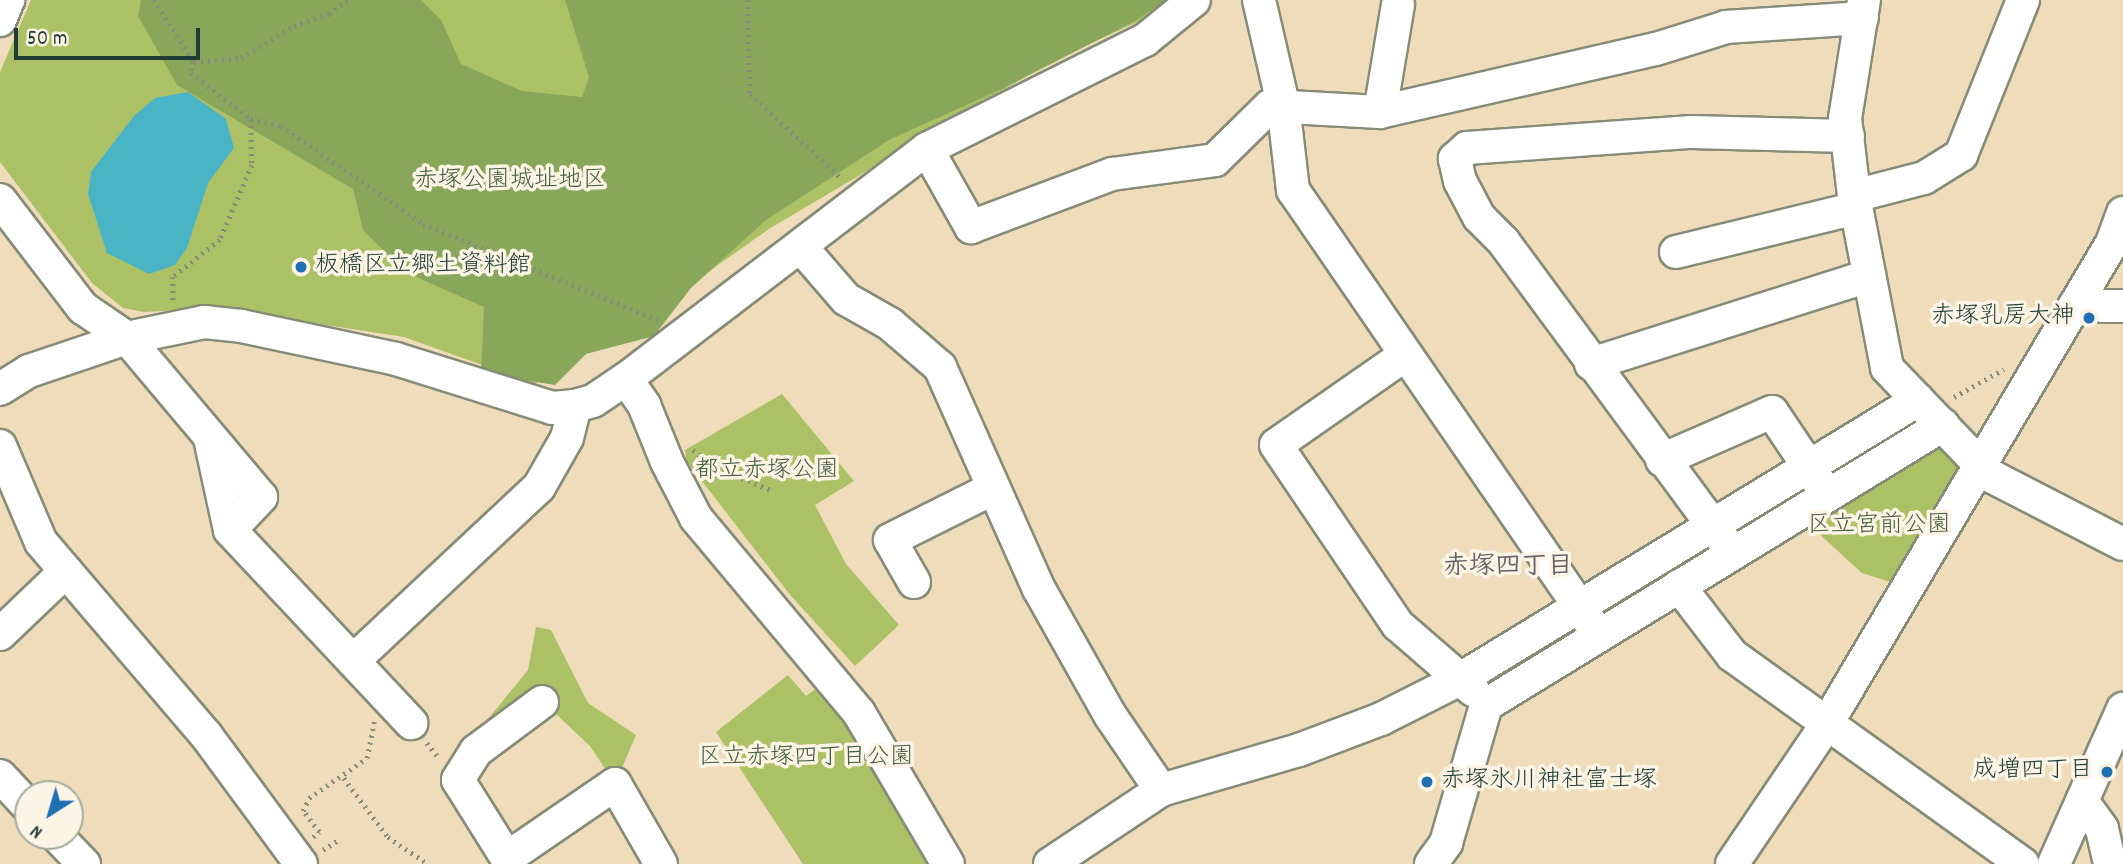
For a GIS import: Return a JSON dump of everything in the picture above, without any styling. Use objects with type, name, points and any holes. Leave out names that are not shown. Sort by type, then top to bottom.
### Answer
[{"type":"street","points":[[0,20],[8,0]]},
{"type":"street","points":[[0,389],[29,371],[127,338],[173,326],[204,322],[241,326],[430,368],[551,408],[593,401],[801,247],[927,149],[1117,56],[1164,27],[1194,0]]},
{"type":"street","points":[[1259,0],[1283,104],[1293,190],[1599,635]]},
{"type":"street","points":[[1676,252],[1855,202],[1924,178],[1961,155],[2023,0]]},
{"type":"street","points":[[1380,112],[1398,5]]},
{"type":"street","points":[[927,149],[971,226],[1112,174],[1215,160],[1270,106],[1283,104],[1380,112],[1656,49],[1726,27],[1863,9],[1846,118],[1855,202],[1887,368],[1980,466],[2003,485],[2123,544]]},
{"type":"street","points":[[1733,553],[1591,364],[1504,242],[1479,217],[1460,181],[1455,159],[1467,148],[1691,132],[1848,136]]},
{"type":"street","points":[[0,200],[83,307],[127,338],[261,497],[230,530],[411,723]]},
{"type":"street","points":[[1732,864],[1826,725],[2112,243],[2123,213]]},
{"type":"street","points":[[801,247],[846,299],[890,324],[940,367],[1039,589],[1110,715],[1161,790]]},
{"type":"street","points":[[1591,364],[1869,276]]},
{"type":"street","points":[[2075,305],[2123,306]]},
{"type":"street","points":[[1405,355],[1276,445],[1398,625],[1462,678],[1486,705]]},
{"type":"street","points":[[626,379],[644,405],[667,462],[696,518],[859,713],[948,864]]},
{"type":"street","points":[[353,661],[539,487],[567,438],[575,405]]},
{"type":"street","points":[[1662,460],[1772,412],[1828,495]]},
{"type":"street","points":[[1050,864],[1161,790],[1299,750],[1381,719],[1462,678],[1809,467],[1930,412]]},
{"type":"street","points":[[1432,864],[1446,843],[1486,705],[1828,495],[1930,412]]},
{"type":"street","points":[[0,446],[41,542],[206,735],[301,864]]},
{"type":"street","points":[[914,582],[890,540],[994,488]]},
{"type":"street","points":[[0,634],[66,570]]},
{"type":"street","points":[[1679,586],[1732,655],[2023,864]]},
{"type":"street","points":[[542,702],[477,751],[458,780],[512,859],[615,784],[661,864]]},
{"type":"street","points":[[2054,864],[2123,709]]},
{"type":"street","points":[[0,776],[14,791]]},
{"type":"street","points":[[2082,801],[2102,830],[2110,864]]},
{"type":"street","points":[[70,850],[84,864]]},
{"type":"path","points":[[154,0],[194,62],[191,73],[251,119],[281,126],[423,224],[671,325]]},
{"type":"path","points":[[194,62],[241,58],[294,26],[328,14],[346,0]]},
{"type":"path","points":[[748,0],[750,94],[863,198]]},
{"type":"path","points":[[173,326],[173,277],[220,240],[252,165],[251,119]]},
{"type":"path","points":[[1930,412],[2028,355],[2041,363]]},
{"type":"path","points":[[667,462],[690,447],[716,467],[773,491]]},
{"type":"path","points":[[319,832],[303,811],[309,798],[344,778],[367,758],[376,712]]},
{"type":"path","points":[[411,723],[458,780]]},
{"type":"path","points":[[344,778],[388,837],[428,864]]},
{"type":"green space","name":"赤塚公園城址地区","points":[[31,0],[1168,0],[1146,18],[1052,61],[769,229],[664,303],[535,384],[404,337],[215,308],[144,312],[123,308],[92,283],[0,162],[0,72]]},
{"type":"green space","name":"赤塚公園城址地区","points":[[141,0],[421,0],[441,20],[461,64],[522,91],[582,97],[589,77],[565,0],[1166,0],[1135,21],[1004,88],[889,140],[766,220],[691,288],[654,336],[586,354],[555,385],[481,373],[484,307],[405,272],[363,230],[353,189],[177,85],[138,16]]},
{"type":"green space","name":"都立赤塚公園","points":[[782,394],[854,481],[815,505],[846,564],[899,625],[855,666],[791,596],[687,462],[685,450]]},
{"type":"green space","name":"区立宮前公園","points":[[1946,441],[1968,466],[1897,584],[1862,573],[1804,520]]},
{"type":"green space","points":[[536,627],[551,630],[588,703],[636,735],[615,784],[590,746],[543,702],[470,741],[528,670]]},
{"type":"green space","name":"区立赤塚四丁目公園","points":[[788,675],[806,696],[823,683],[946,864],[803,864],[716,732]]},
{"type":"water","points":[[188,92],[226,119],[234,148],[208,183],[187,248],[175,265],[149,274],[107,253],[88,194],[91,172],[134,116],[155,98]]},
{"type":"place","name":"板橋区立郷土資料館","points":[[301,267]]},
{"type":"place","name":"赤塚乳房大神","points":[[2089,318]]},
{"type":"place","name":"成増四丁目","points":[[2107,772]]},
{"type":"place","name":"赤塚氷川神社富士塚","points":[[1427,782]]},
{"type":"district","name":"赤塚四丁目","points":[[1508,568]]}]
